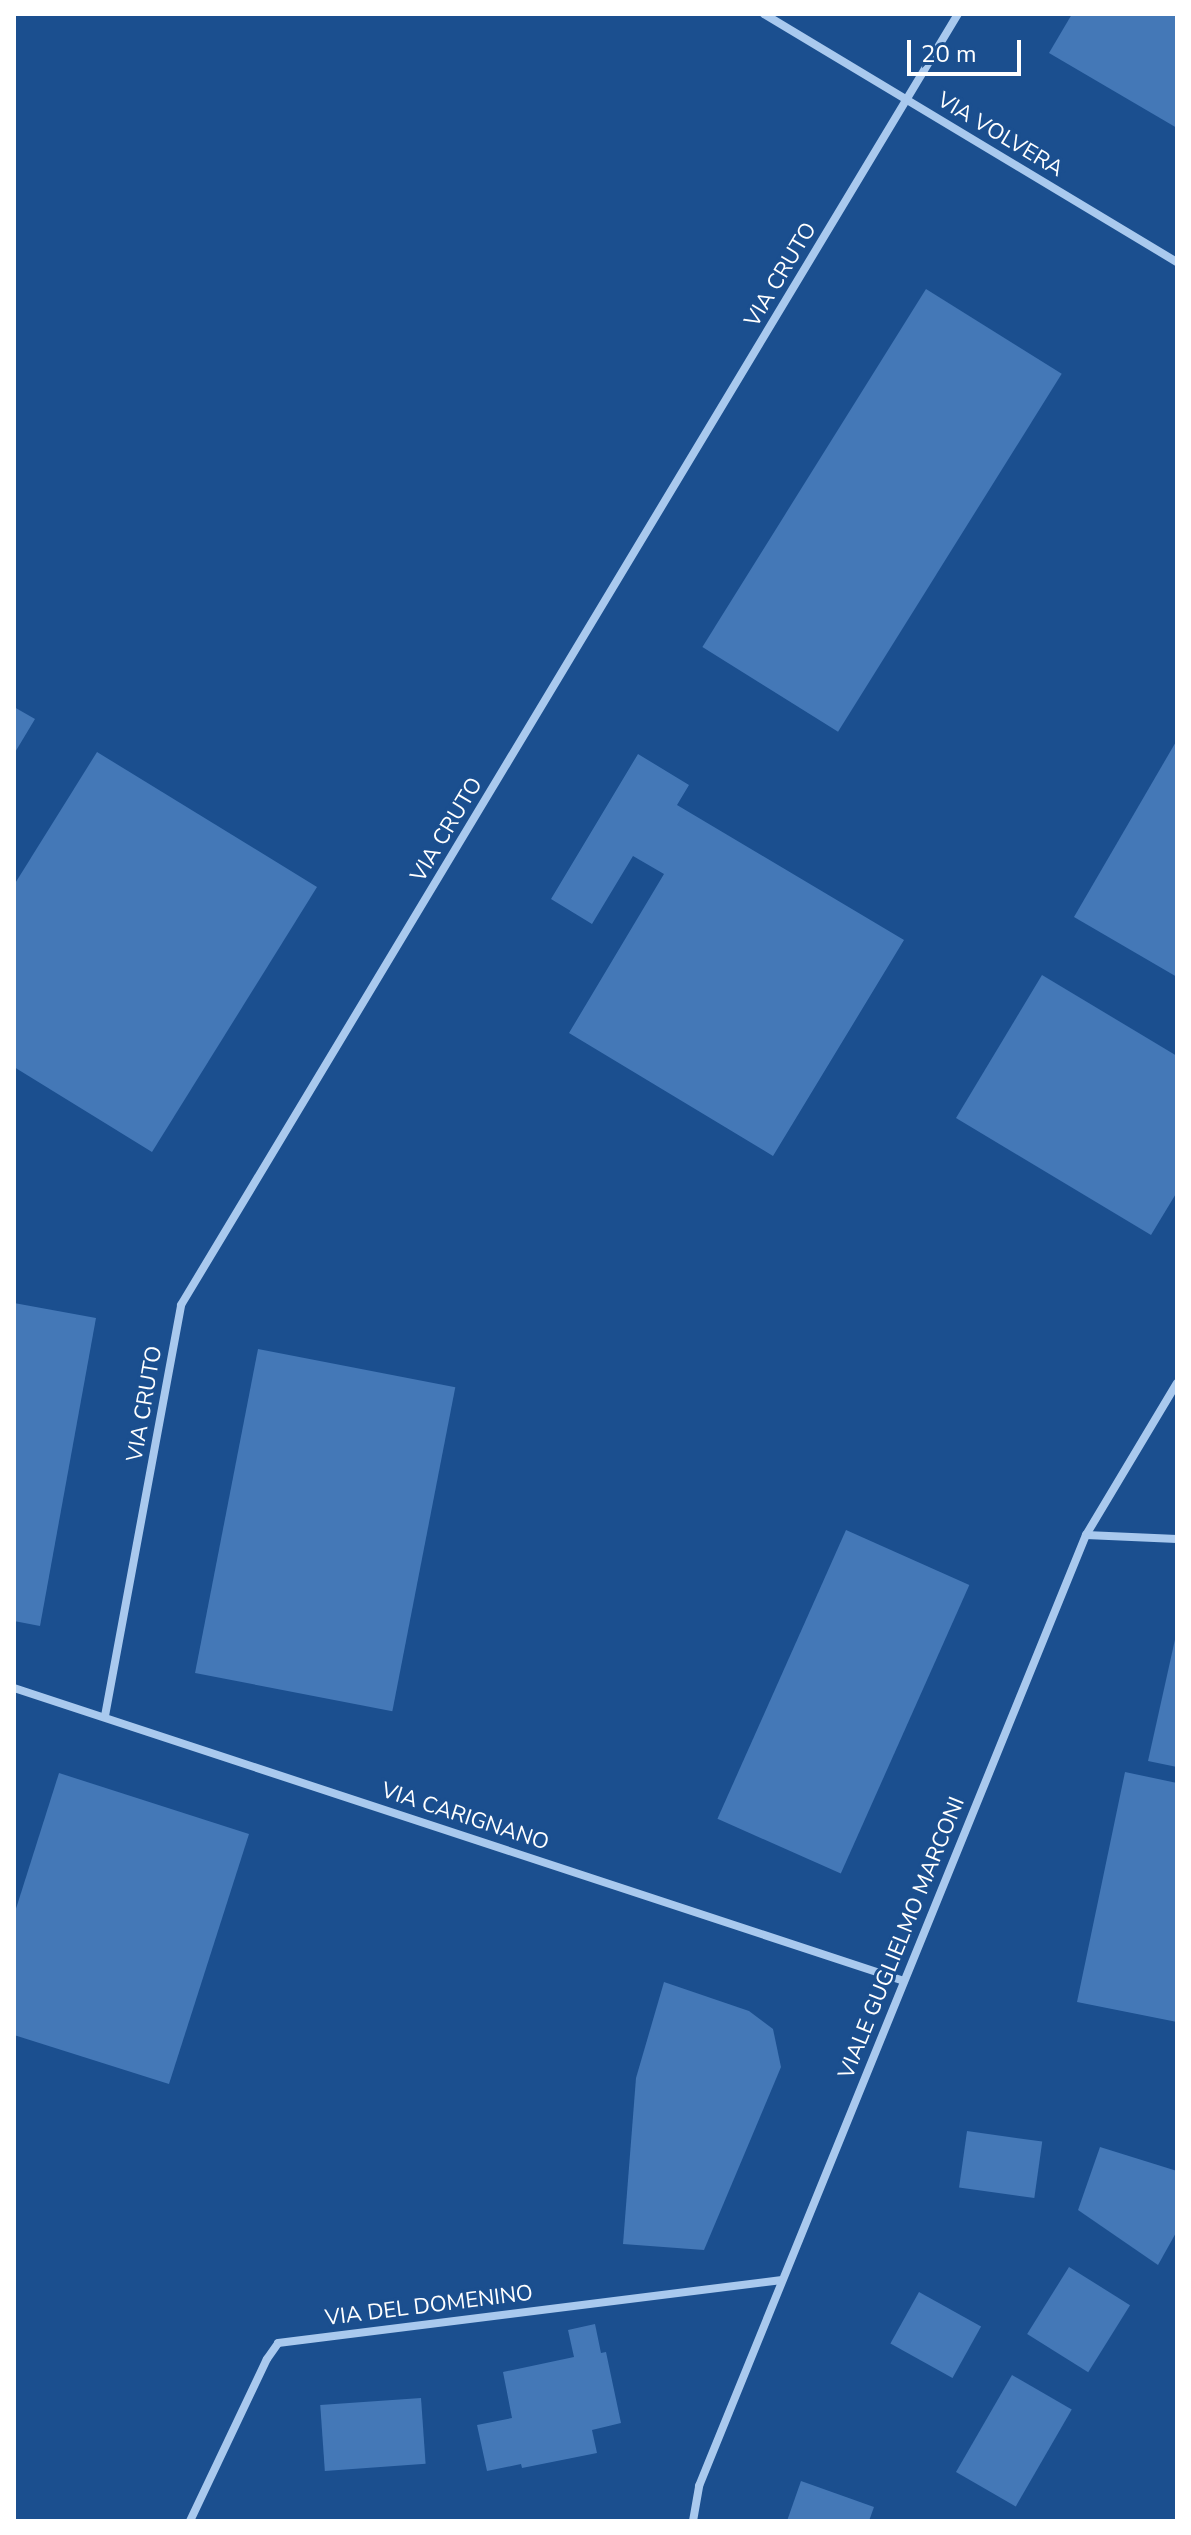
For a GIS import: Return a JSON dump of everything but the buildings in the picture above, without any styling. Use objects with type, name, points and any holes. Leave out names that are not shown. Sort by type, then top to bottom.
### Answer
[{"type":"street","name":"VIA VOLVERA","points":[[764,14],[1177,262]]},
{"type":"street","name":"VIA CRUTO","points":[[105,1716],[181,1305],[958,14]]},
{"type":"street","name":"VIALE GUGLIELMO MARCONI","points":[[693,2521],[699,2486],[1086,1535],[1177,1383]]},
{"type":"street","points":[[1086,1535],[1177,1539]]},
{"type":"street","name":"VIA CARIGNANO","points":[[14,1688],[904,1981]]},
{"type":"street","name":"VIA DEL DOMENINO","points":[[190,2521],[267,2359],[278,2343],[782,2280]]}]
